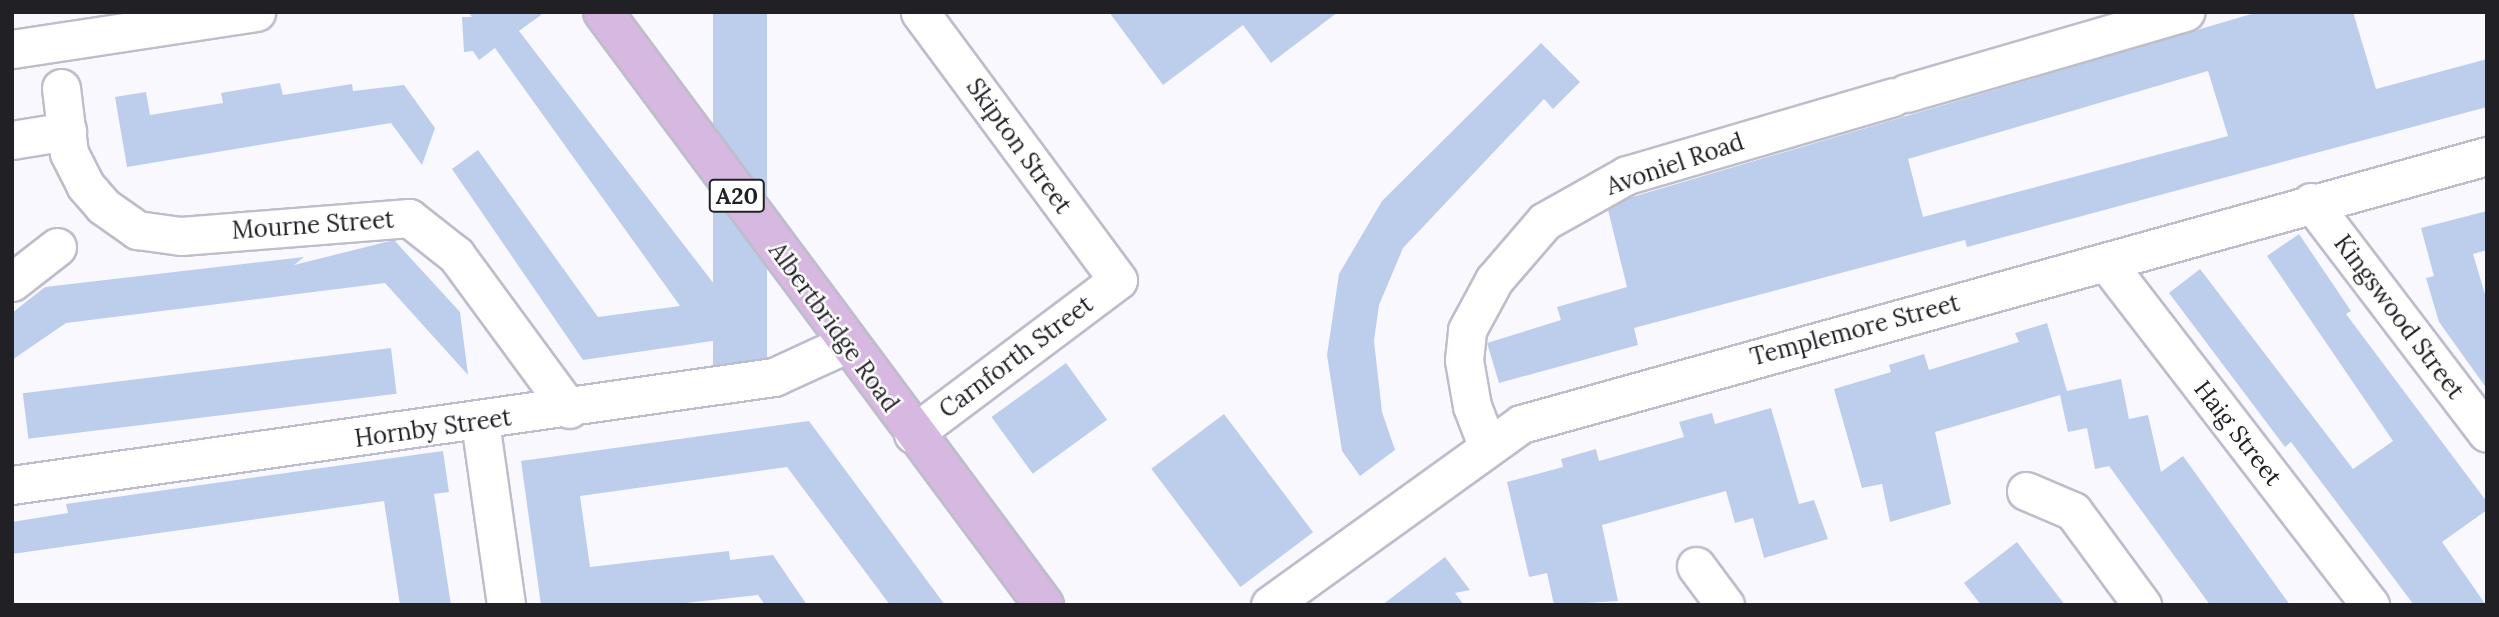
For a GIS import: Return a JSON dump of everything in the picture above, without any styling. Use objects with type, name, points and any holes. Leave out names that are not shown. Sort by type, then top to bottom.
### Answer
[{"type":"main road","name":"Albertbridge Road","points":[[603,12],[846,344],[1044,605]]},
{"type":"street","points":[[12,49],[256,12]]},
{"type":"street","name":"Skipton Street","points":[[920,12],[1118,280]]},
{"type":"street","name":"Avoniel Road","points":[[1487,445],[1468,383],[1464,360],[1467,330],[1493,280],[1545,221],[1627,175],[2185,12]]},
{"type":"street","name":"Mourne Street","points":[[61,88],[69,153],[85,184],[103,206],[137,230],[181,236],[409,218],[456,255],[569,409]]},
{"type":"street","points":[[12,140],[67,131]]},
{"type":"street","name":"Templemore Street","points":[[1270,605],[1487,445],[1521,424],[2106,262],[2311,201],[2487,156]]},
{"type":"street","name":"Kingswood Street","points":[[2311,201],[2487,433]]},
{"type":"street","points":[[12,282],[57,247]]},
{"type":"street","name":"Haig Street","points":[[2106,262],[2370,605]]},
{"type":"street","name":"Carnforth Street","points":[[913,434],[1118,280]]},
{"type":"street","name":"Hornby Street","points":[[12,485],[480,422],[774,377],[846,344]]},
{"type":"street","points":[[480,422],[506,605]]},
{"type":"street","points":[[2026,491],[2073,512],[2141,605]]},
{"type":"street","points":[[1696,566],[1725,605]]},
{"type":"building","points":[[468,12],[545,12],[519,31],[721,293],[726,339],[583,360],[452,169],[478,150],[598,317],[680,306],[495,48],[479,60],[473,51],[464,52],[462,17],[472,17]]},
{"type":"building","points":[[713,12],[767,12],[767,397],[713,397]]},
{"type":"building","points":[[1109,12],[1338,12],[1271,63],[1243,25],[1163,85]]},
{"type":"building","points":[[2258,12],[2353,12],[2376,89],[2487,59],[2487,107],[1967,247],[1965,240],[1634,328],[1638,345],[1499,383],[1487,343],[1561,320],[1557,307],[1627,287],[1608,210],[1629,198]],"holes":[[[2208,71],[2228,136],[1923,217],[1908,159]]]},
{"type":"building","points":[[1541,43],[1580,82],[1553,109],[1544,99],[1403,248],[1379,305],[1374,341],[1382,412],[1395,450],[1360,476],[1342,451],[1327,355],[1339,274],[1382,201]]},
{"type":"building","points":[[280,83],[283,95],[352,84],[353,91],[404,85],[435,128],[422,165],[391,123],[127,167],[115,97],[146,92],[150,115],[223,103],[221,93]]},
{"type":"building","points":[[2487,211],[2487,250],[2473,254],[2487,301],[2487,389],[2439,322],[2426,278],[2434,276],[2421,228]]},
{"type":"building","points":[[2299,234],[2351,311],[2346,314],[2487,502],[2487,510],[2442,542],[2486,605],[2414,605],[2291,442],[2285,447],[2169,293],[2200,269],[2353,469],[2393,441],[2267,256]]},
{"type":"building","points":[[394,240],[460,312],[468,375],[385,283],[66,323],[12,360],[12,313],[45,287],[304,257],[294,265]]},
{"type":"building","points":[[2047,323],[2067,391],[2121,379],[2129,419],[2148,415],[2161,472],[2183,456],[2290,605],[2210,605],[2109,466],[2095,469],[2087,428],[2068,432],[2060,395],[1935,432],[1951,504],[1890,522],[1882,484],[1862,488],[1834,389],[1891,372],[1889,365],[1924,354],[1929,370],[2019,342],[2015,333]]},
{"type":"building","points":[[391,348],[397,394],[28,439],[23,393]]},
{"type":"building","points":[[1066,363],[1107,420],[1033,474],[992,417]]},
{"type":"building","points":[[1771,408],[1799,504],[1814,500],[1828,539],[1764,558],[1753,518],[1735,523],[1726,491],[1602,525],[1618,601],[1554,605],[1547,573],[1529,577],[1507,482],[1563,467],[1561,459],[1596,449],[1599,461],[1684,437],[1679,422],[1712,413],[1715,424]]},
{"type":"building","points":[[1224,414],[1313,532],[1240,587],[1151,469]]},
{"type":"building","points":[[809,421],[945,605],[890,605],[787,467],[580,496],[590,567],[729,551],[730,560],[773,555],[807,605],[765,605],[758,595],[667,605],[541,605],[521,461]]},
{"type":"building","points":[[443,451],[449,492],[434,494],[451,605],[400,605],[384,501],[12,554],[12,522],[68,513],[66,504]]},
{"type":"building","points":[[2017,542],[2065,605],[1981,605],[1964,583]]},
{"type":"building","points":[[1445,557],[1470,590],[1455,593],[1464,605],[1382,605]]}]
